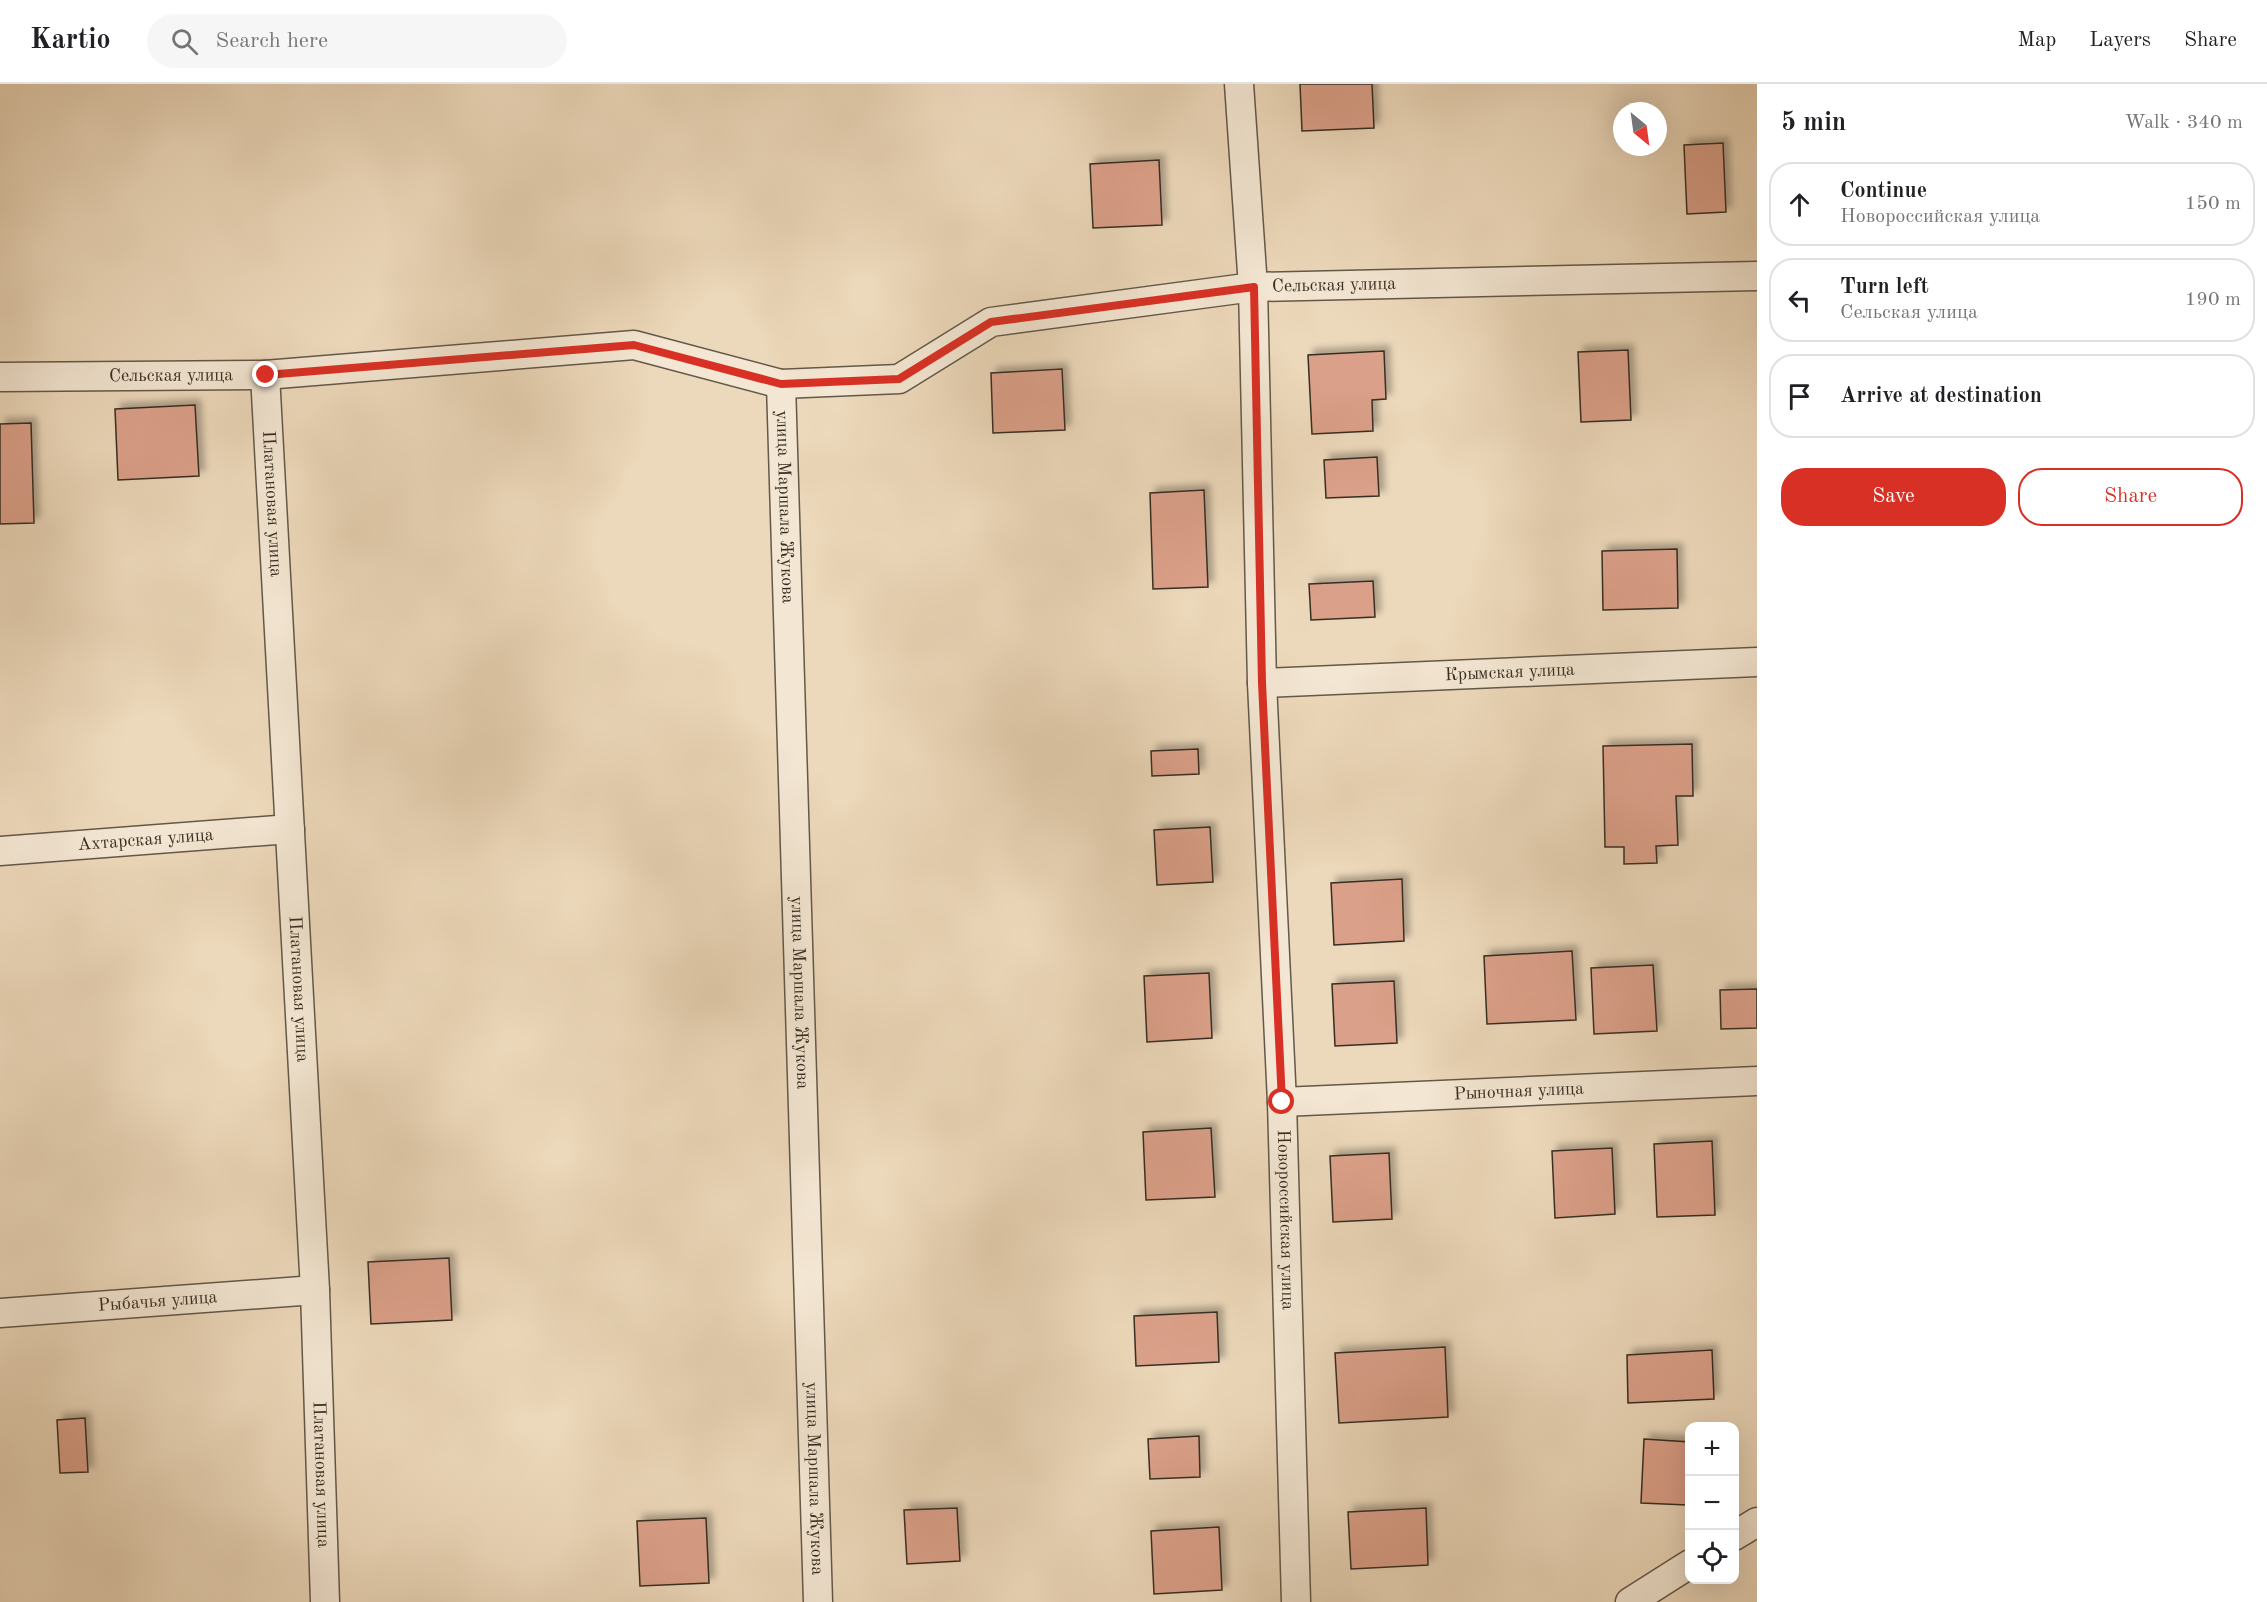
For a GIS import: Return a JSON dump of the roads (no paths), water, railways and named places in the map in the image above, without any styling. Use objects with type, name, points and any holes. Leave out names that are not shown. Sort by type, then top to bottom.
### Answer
[{"type":"street","name":"Новороссийская улица","points":[[1239,84],[1254,287],[1262,683],[1282,1102],[1296,1602]]},
{"type":"street","name":"Сельская улица","points":[[0,377],[266,375],[634,345],[781,384],[899,379],[991,322],[1254,287],[1757,276]]},
{"type":"street","name":"Платановая улица","points":[[266,375],[315,1290],[325,1602]]},
{"type":"street","name":"улица Маршала Жукова","points":[[781,384],[818,1602]]},
{"type":"street","name":"Крымская улица","points":[[1262,683],[1757,662]]},
{"type":"street","name":"Ахтарская улица","points":[[0,851],[290,829]]},
{"type":"street","name":"Рыночная улица","points":[[1282,1102],[1757,1081]]},
{"type":"street","name":"Рыбачья улица","points":[[0,1313],[315,1290]]},
{"type":"street","points":[[1739,1533],[1757,1522]]},
{"type":"street","points":[[1630,1602],[1685,1567]]}]
